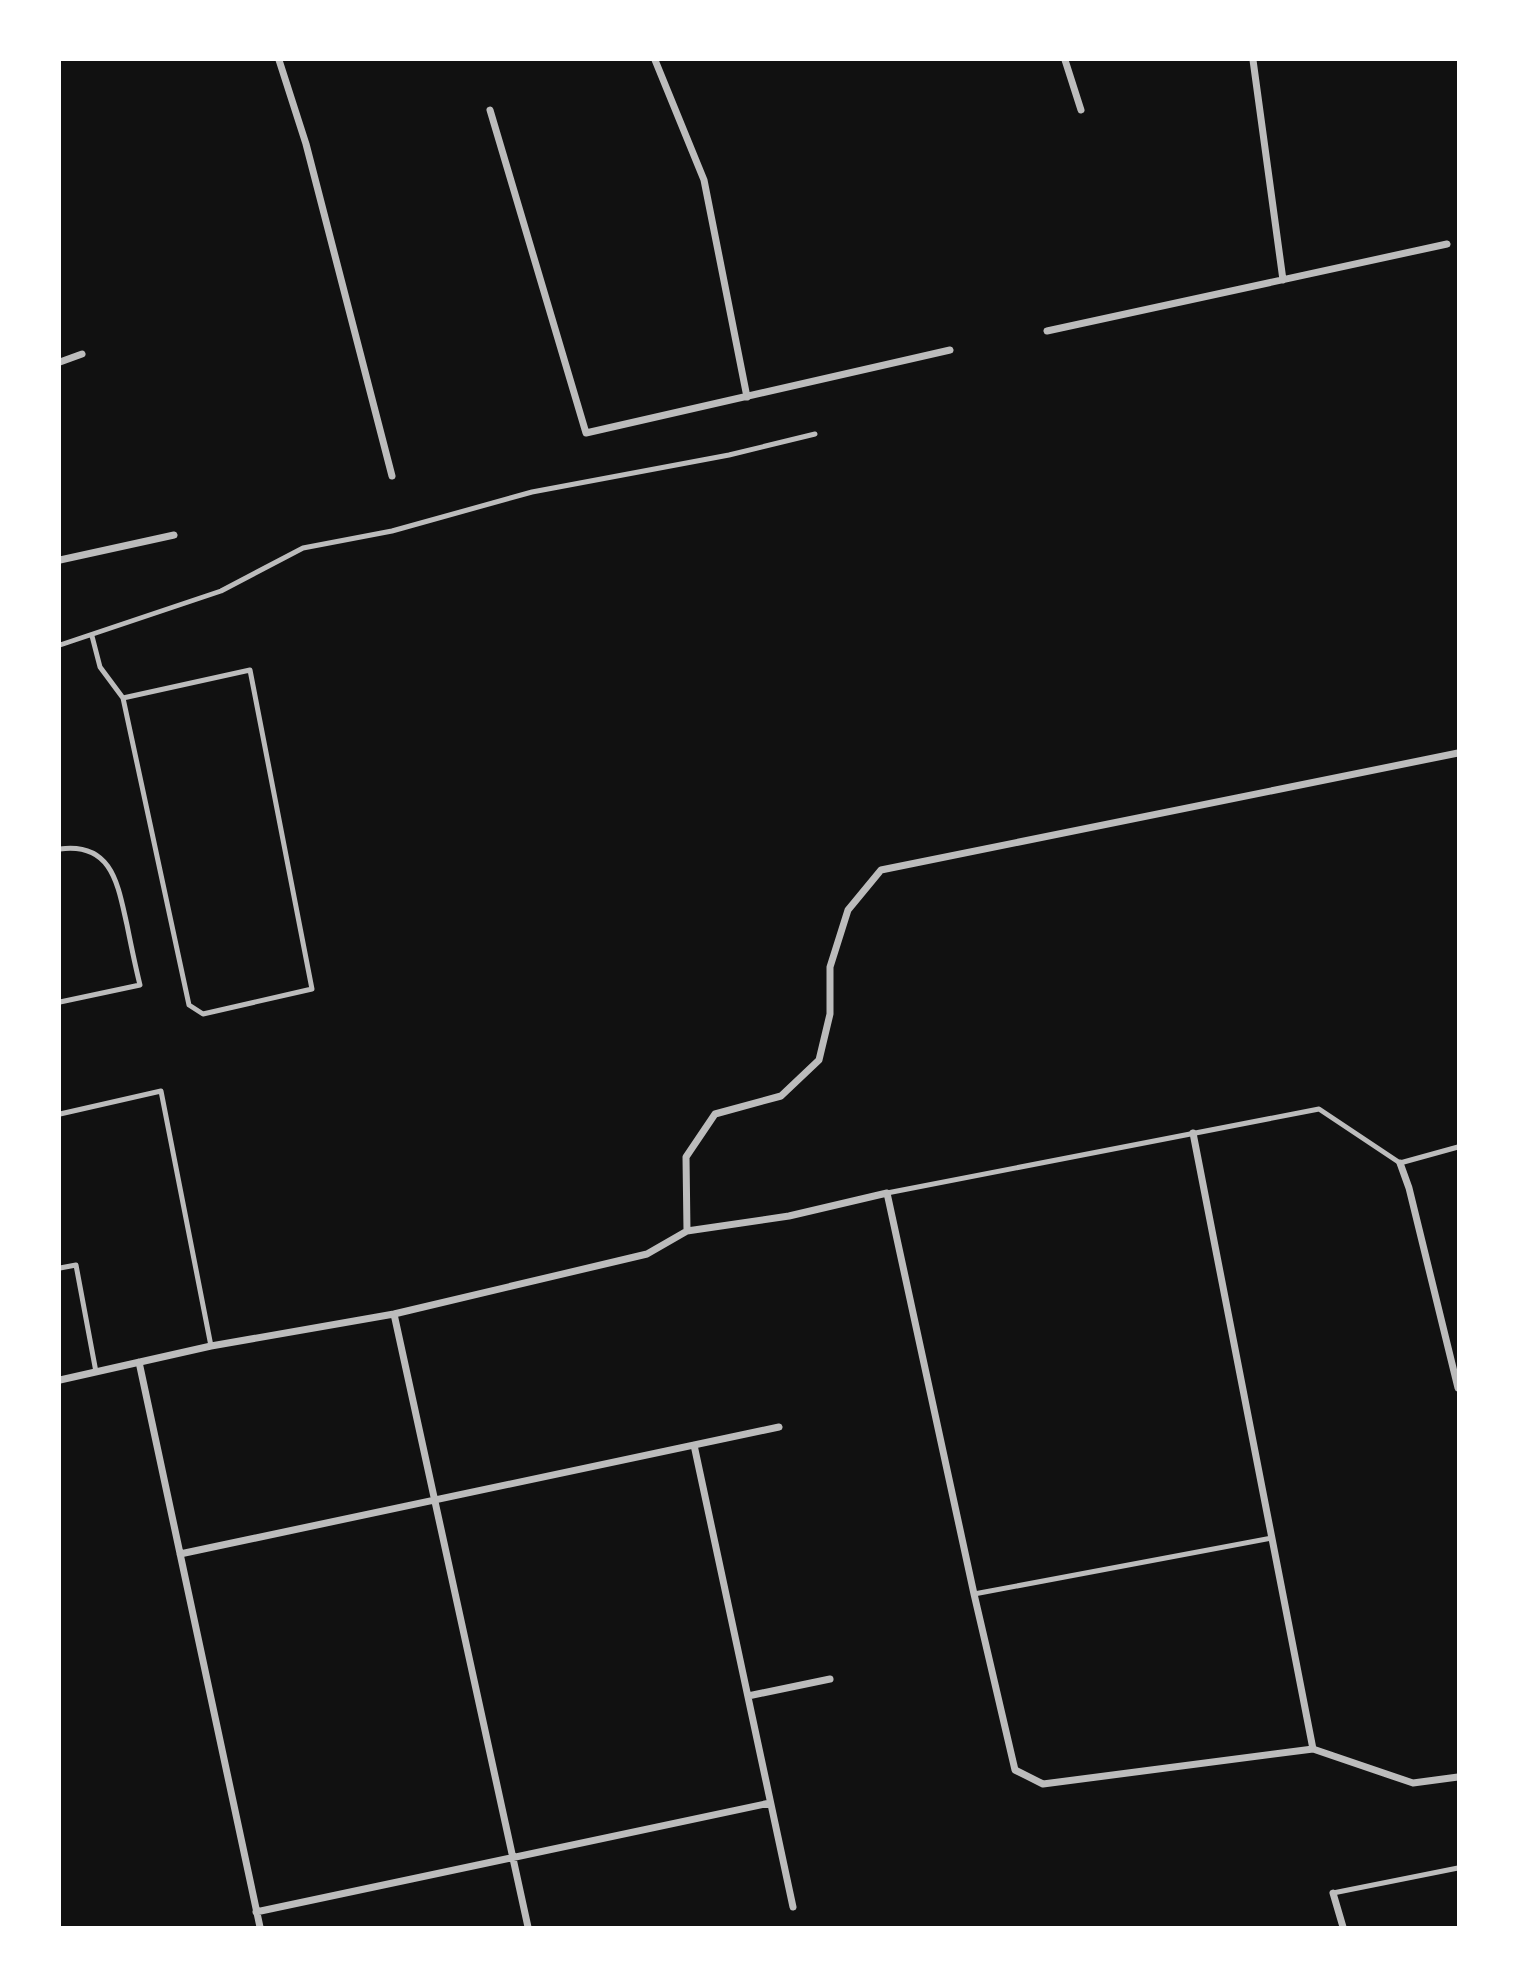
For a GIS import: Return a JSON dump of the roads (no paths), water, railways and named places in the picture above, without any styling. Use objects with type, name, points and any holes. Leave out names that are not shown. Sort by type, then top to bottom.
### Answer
[{"type":"street","points":[[279,60],[306,144],[392,476]]},
{"type":"street","points":[[655,60],[704,180],[747,397]]},
{"type":"street","points":[[1065,60],[1081,110]]},
{"type":"street","points":[[1253,60],[1283,280]]},
{"type":"street","points":[[490,110],[586,433],[950,350]]},
{"type":"street","points":[[1047,331],[1447,244]]},
{"type":"street","points":[[60,362],[82,354]]},
{"type":"street","points":[[60,560],[174,535]]},
{"type":"street","points":[[687,1231],[686,1157],[715,1114],[781,1096],[818,1060],[830,1014],[830,967],[848,910],[881,870],[1458,753]]},
{"type":"street","points":[[1193,1133],[1313,1749]]},
{"type":"street","points":[[1400,1163],[1409,1188],[1458,1388]]},
{"type":"street","points":[[60,1380],[211,1346],[394,1314],[647,1254],[687,1231],[789,1216],[887,1193],[1015,1770],[1043,1784],[1313,1749],[1413,1783],[1458,1777]]},
{"type":"street","points":[[394,1314],[528,1927]]},
{"type":"street","points":[[139,1362],[260,1927]]},
{"type":"street","points":[[180,1554],[779,1427]]},
{"type":"street","points":[[694,1445],[793,1908]]},
{"type":"street","points":[[748,1696],[830,1679]]},
{"type":"street","points":[[256,1912],[770,1803]]},
{"type":"street","points":[[1333,1894],[1343,1927]]},
{"type":"lane","points":[[60,645],[222,591],[303,548],[392,531],[532,492],[729,455],[815,434]]},
{"type":"lane","points":[[92,636],[100,667],[123,698],[189,1004],[203,1014],[312,989],[250,670],[123,698]]},
{"type":"lane","points":[[60,849],[78,849],[100,857],[117,878],[140,985],[60,1002]]},
{"type":"lane","points":[[60,1114],[161,1091],[211,1346]]},
{"type":"lane","points":[[887,1193],[1320,1109],[1400,1163],[1458,1147]]},
{"type":"lane","points":[[60,1268],[76,1265],[96,1372]]},
{"type":"lane","points":[[974,1594],[1272,1538]]},
{"type":"lane","points":[[1333,1894],[1458,1868]]}]
